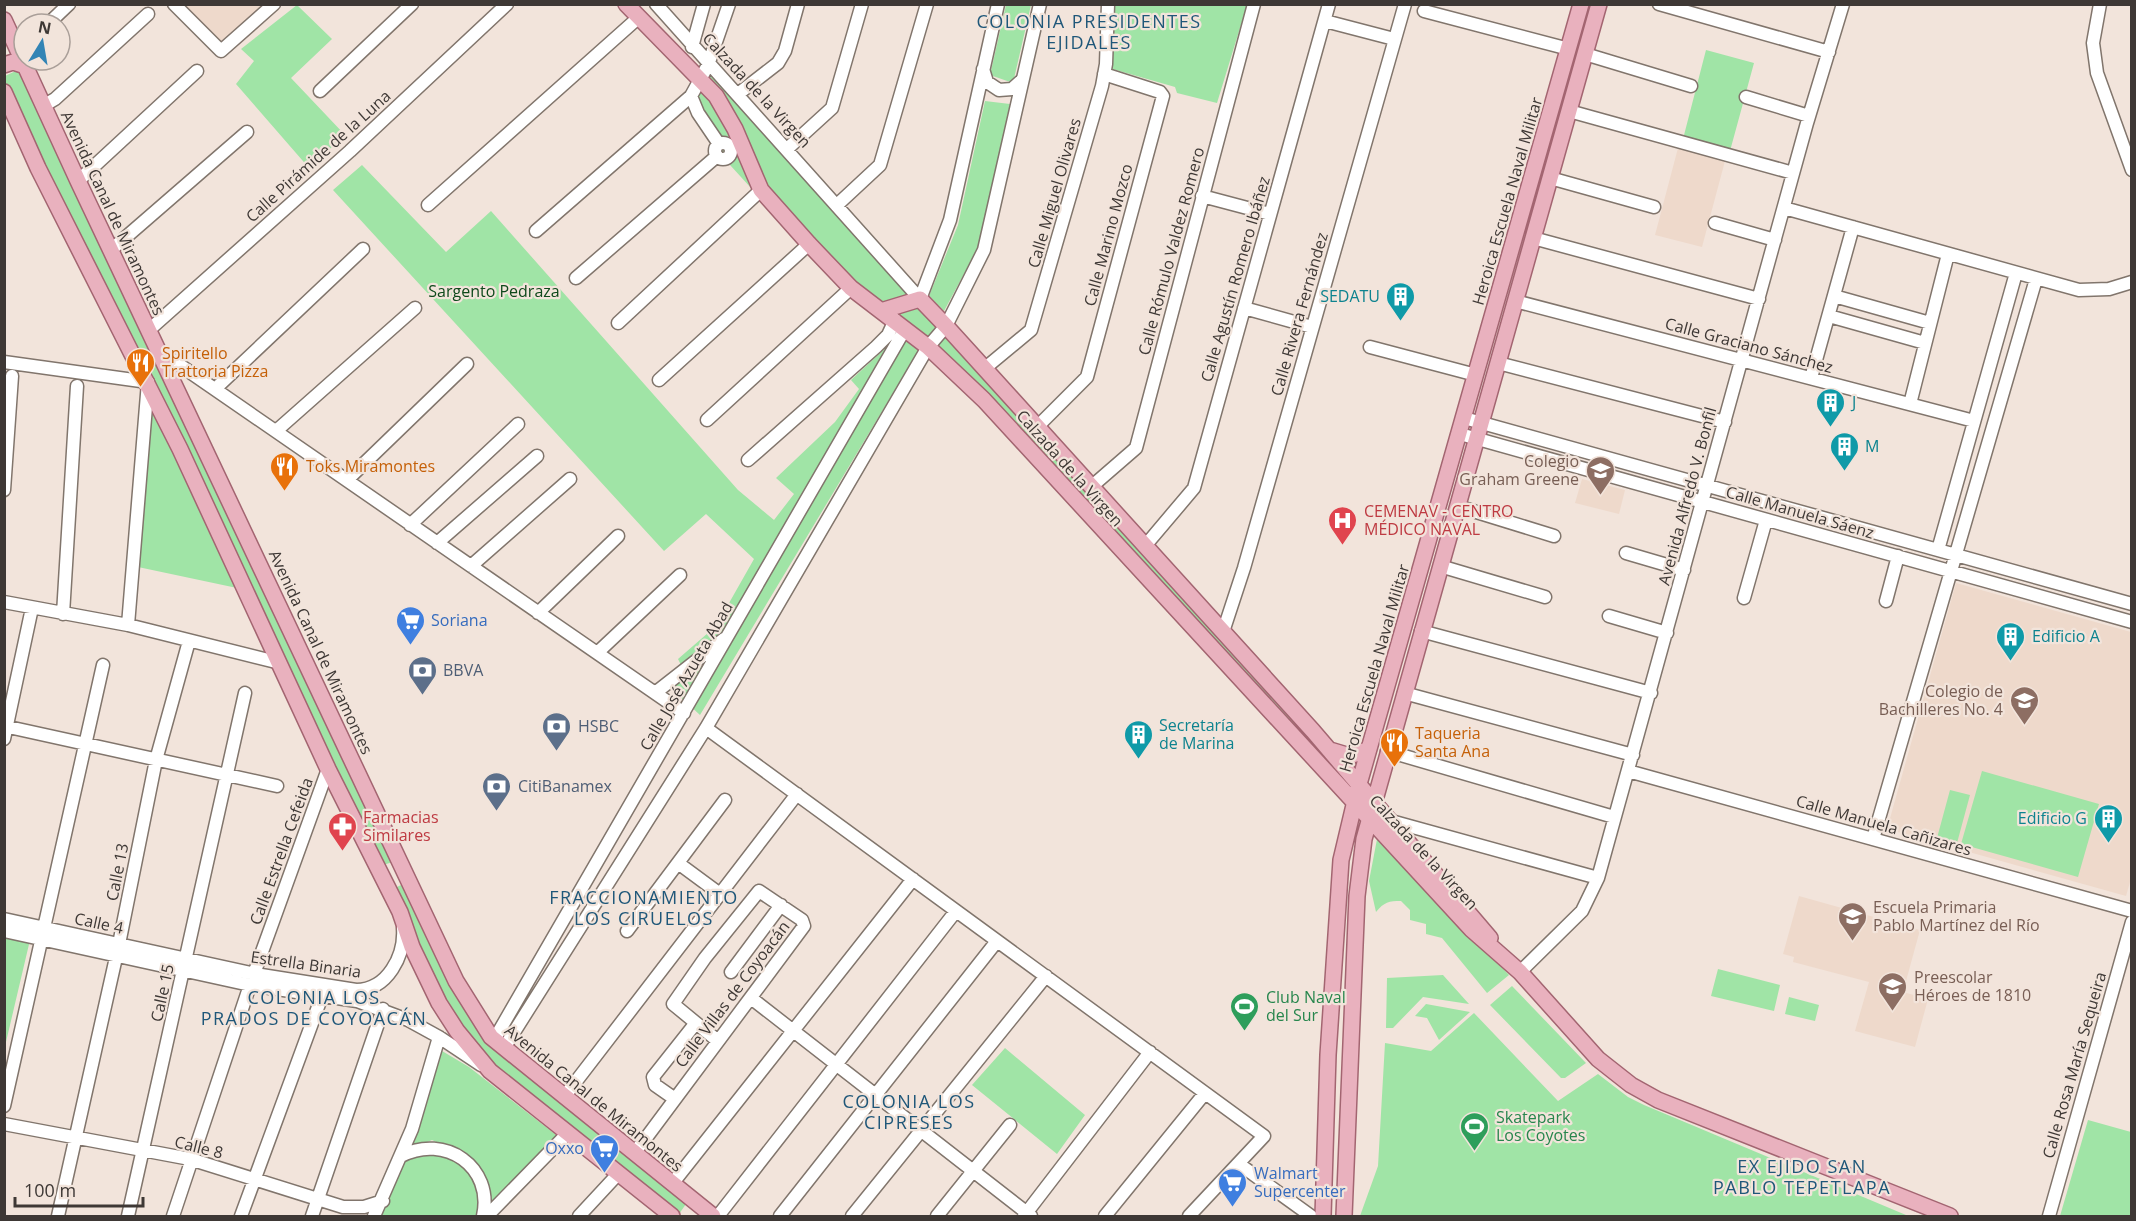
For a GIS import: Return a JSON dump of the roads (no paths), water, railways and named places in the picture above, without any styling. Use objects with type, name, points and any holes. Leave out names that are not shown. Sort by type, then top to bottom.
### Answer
[{"type":"main road","name":"Calzada de la Virgen","points":[[626,4],[716,96],[735,129],[761,190],[809,244],[851,288],[928,347],[984,400],[1355,804],[1471,928],[1520,972],[1598,1059],[1642,1092],[1950,1216]]},
{"type":"main road","name":"Heroica Escuela Naval Militar","points":[[1323,1216],[1328,1055],[1341,860],[1359,784],[1581,4]]},
{"type":"main road","points":[[1344,1216],[1360,859],[1373,801],[1599,4]]},
{"type":"main road","name":"Avenida Canal de Miramontes","points":[[4,20],[12,42]]},
{"type":"main road","name":"Avenida Canal de Miramontes","points":[[28,72],[456,981],[499,1044],[692,1199],[710,1216]]},
{"type":"main road","points":[[4,92],[38,168],[148,382],[328,769],[400,912],[412,947],[439,1003],[490,1071],[668,1215]]},
{"type":"main road","name":"Calzada de la Virgen","points":[[920,299],[1328,749],[1478,920],[1501,953]]},
{"type":"main road","points":[[895,320],[920,299]]},
{"type":"main road","points":[[1328,749],[1350,756],[1369,749]]},
{"type":"main road","points":[[379,868],[384,872],[393,870],[399,859]]},
{"type":"main road","points":[[388,887],[389,877],[393,874],[402,874],[408,878]]},
{"type":"main road","points":[[1328,1055],[1350,1055]]},
{"type":"main road","points":[[690,1216],[694,1208],[692,1199]]},
{"type":"street","points":[[174,4],[221,51],[274,4]]},
{"type":"street","points":[[320,91],[412,4]]},
{"type":"street","name":"Calle Pirámide de la Luna","points":[[149,330],[350,151],[507,4]]},
{"type":"street","name":"Calzada de la Virgen","points":[[656,4],[708,65],[738,94],[920,299]]},
{"type":"street","points":[[692,46],[704,4]]},
{"type":"street","points":[[536,231],[691,96],[708,65],[729,4]]},
{"type":"street","points":[[738,94],[778,63],[785,51],[798,4]]},
{"type":"street","points":[[787,149],[832,108],[862,4]]},
{"type":"street","points":[[837,205],[880,165],[927,4]]},
{"type":"street","points":[[920,299],[951,220],[998,4]]},
{"type":"street","points":[[499,1044],[706,728],[928,347],[946,326],[984,250],[1040,4]]},
{"type":"street","name":"Calle Miguel Olivares","points":[[984,369],[1031,330],[1104,74],[1108,4]]},
{"type":"street","name":"Calle Rómulo Valdez Romero","points":[[1091,487],[1136,448],[1254,4]]},
{"type":"street","name":"Calle Agustín Romero Ibáñez","points":[[1144,546],[1194,489],[1329,4]]},
{"type":"street","name":"Calle Rivera Fernández","points":[[1223,632],[1405,4]]},
{"type":"street","points":[[1659,4],[1829,52]]},
{"type":"street","name":"Avenida Alfredo V. Bonfil","points":[[1520,972],[1582,911],[1598,878],[1793,173],[1843,4]]},
{"type":"street","points":[[2100,4],[2093,43],[2096,66],[2132,170]]},
{"type":"street","points":[[1424,11],[1569,49]]},
{"type":"street","points":[[43,105],[55,99],[148,14]]},
{"type":"street","points":[[428,206],[638,18]]},
{"type":"street","points":[[1325,21],[1394,39]]},
{"type":"street","points":[[1585,54],[1691,86]]},
{"type":"street","points":[[984,64],[987,82],[999,90],[1016,87],[1024,73]]},
{"type":"street","points":[[78,181],[197,71]]},
{"type":"street","name":"Calle Marino Mozco","points":[[1037,427],[1087,377],[1163,96],[1160,92],[1104,74]]},
{"type":"street","points":[[576,278],[718,150],[691,96]]},
{"type":"street","points":[[1746,97],[1809,116]]},
{"type":"street","points":[[1569,111],[1793,173]]},
{"type":"street","points":[[111,250],[247,132]]},
{"type":"street","points":[[1550,178],[1654,207]]},
{"type":"street","points":[[618,323],[761,190]]},
{"type":"street","points":[[1202,196],[1270,214]]},
{"type":"street","points":[[1784,208],[2036,279],[2086,290],[2109,289],[2132,282]]},
{"type":"street","points":[[1715,223],[1775,240]]},
{"type":"street","points":[[1811,378],[1853,227]]},
{"type":"street","points":[[1533,238],[1759,299]]},
{"type":"street","points":[[659,380],[809,244]]},
{"type":"street","points":[[215,389],[363,249]]},
{"type":"street","points":[[1910,404],[1948,254]]},
{"type":"street","points":[[1938,550],[2016,273]]},
{"type":"street","points":[[1873,839],[2036,279]]},
{"type":"street","points":[[707,420],[851,288]]},
{"type":"street","points":[[1834,296],[1930,324]]},
{"type":"street","name":"Calle Graciano Sánchez","points":[[1515,301],[1974,421]]},
{"type":"street","points":[[276,431],[415,308]]},
{"type":"street","points":[[1244,308],[1312,327]]},
{"type":"street","points":[[1829,316],[1925,343]]},
{"type":"street","points":[[748,460],[888,335],[895,320]]},
{"type":"street","name":"Calle José Azueta Abad","points":[[499,1044],[615,831],[729,634],[895,320]]},
{"type":"street","points":[[1370,347],[1476,375]]},
{"type":"street","points":[[158,350],[684,714]]},
{"type":"street","points":[[4,362],[148,382],[128,625]]},
{"type":"street","points":[[1498,363],[1725,422]]},
{"type":"street","points":[[346,480],[467,364]]},
{"type":"street","points":[[4,490],[12,376]]},
{"type":"street","points":[[63,614],[77,386]]},
{"type":"street","name":"Calle Manuela Sáenz","points":[[1464,418],[2132,604]]},
{"type":"street","points":[[410,525],[518,424]]},
{"type":"street","name":"Calle Manuela Sáenz","points":[[1460,434],[2132,622]]},
{"type":"street","points":[[437,543],[537,456]]},
{"type":"street","points":[[471,566],[570,479]]},
{"type":"street","points":[[1457,506],[1554,536]]},
{"type":"street","points":[[1744,598],[1766,520]]},
{"type":"street","points":[[538,613],[618,536]]},
{"type":"street","points":[[1626,553],[1684,570]]},
{"type":"street","points":[[1886,601],[1898,556]]},
{"type":"street","points":[[1440,566],[1545,597]]},
{"type":"street","points":[[597,653],[680,575]]},
{"type":"street","points":[[4,602],[128,625],[280,663]]},
{"type":"street","points":[[32,608],[5,730],[84,743],[277,786]]},
{"type":"street","points":[[1609,616],[1667,633]]},
{"type":"street","points":[[1421,632],[1651,693]]},
{"type":"street","points":[[655,693],[729,634]]},
{"type":"street","name":"Calle 13","points":[[58,1216],[118,950],[156,760],[189,641]]},
{"type":"street","points":[[4,1106],[103,665]]},
{"type":"street","name":"Calle 15","points":[[128,1216],[245,693]]},
{"type":"street","points":[[1404,693],[1633,755]]},
{"type":"street","points":[[706,728],[1264,1136],[1189,1216]]},
{"type":"street","points":[[1387,751],[1614,817]]},
{"type":"street","name":"Calle Estrella Cefeida","points":[[173,1216],[190,1159],[328,769]]},
{"type":"street","name":"Calle Manuela Cañizares","points":[[1628,771],[1873,839],[2072,900],[2132,911]]},
{"type":"street","points":[[646,779],[645,784],[651,792],[661,793],[666,790]]},
{"type":"street","points":[[564,1097],[797,794]]},
{"type":"street","points":[[627,931],[725,800]]},
{"type":"street","points":[[1391,821],[1598,878]]},
{"type":"street","points":[[615,831],[622,827],[630,830],[632,841]]},
{"type":"street","points":[[678,863],[720,894]]},
{"type":"street","points":[[672,1184],[914,879]]},
{"type":"street","name":"Calle Villas de Coyoacán","points":[[634,1153],[675,1099],[718,1041],[751,998],[804,926],[802,920],[763,892],[756,892],[673,1004],[695,1024],[652,1081],[675,1099]]},
{"type":"street","points":[[731,972],[781,905]]},
{"type":"street","points":[[710,1216],[837,1065],[956,911]]},
{"type":"street","name":"Estrella Binaria","points":[[253,979],[365,990],[386,976],[400,955],[404,938],[400,912]]},
{"type":"street","name":"Calle 4","points":[[4,919],[44,934]]},
{"type":"street","name":"Calle Rosa María Sequeira","points":[[2049,1216],[2132,922]]},
{"type":"street","name":"Calle 4","points":[[4,931],[44,934],[185,965]]},
{"type":"street","points":[[780,1216],[997,941]]},
{"type":"street","name":"Estrella Binaria","points":[[185,965],[383,1009],[440,1037],[490,1071]]},
{"type":"street","points":[[852,1216],[1046,976]]},
{"type":"street","points":[[363,1003],[369,997],[365,990]]},
{"type":"street","points":[[241,1216],[322,996]]},
{"type":"street","points":[[751,998],[1027,1215],[1150,1052]]},
{"type":"street","points":[[312,1216],[383,1009]]},
{"type":"street","points":[[695,1024],[718,1041]]},
{"type":"street","points":[[374,1216],[383,1201],[401,1156],[440,1037]]},
{"type":"street","points":[[1105,1216],[1205,1093]]},
{"type":"street","name":"Calle 8","points":[[4,1124],[190,1159],[343,1207],[364,1207],[383,1201]]},
{"type":"street","points":[[937,1216],[1010,1125]]},
{"type":"street","points":[[485,1216],[568,1133]]},
{"type":"street","points":[[401,1156],[416,1150],[431,1148],[447,1150],[461,1157],[480,1180],[484,1194],[485,1216]]},
{"type":"street","points":[[1239,1164],[1311,1216]]},
{"type":"street","points":[[579,1216],[618,1174]]},
{"type":"place","name":"SEDATU","points":[[1401,322]]},
{"type":"place","name":"Spiritello Trattoria Pizza","points":[[141,388]]},
{"type":"place","name":"J","points":[[1831,428]]},
{"type":"place","name":"M","points":[[1844,472]]},
{"type":"place","name":"Toks Miramontes","points":[[285,492]]},
{"type":"place","name":"Colegio Graham Greene","points":[[1600,496]]},
{"type":"place","name":"CEMENAV - CENTRO MÉDICO NAVAL","points":[[1343,546]]},
{"type":"place","name":"Soriana","points":[[410,646]]},
{"type":"place","name":"Edificio A","points":[[2011,662]]},
{"type":"place","name":"BBVA","points":[[422,696]]},
{"type":"place","name":"Colegio de Bachilleres No. 4","points":[[2024,726]]},
{"type":"place","name":"HSBC","points":[[557,752]]},
{"type":"place","name":"Secretaría de Marina","points":[[1138,760]]},
{"type":"place","name":"Taqueria Santa Ana","points":[[1394,768]]},
{"type":"place","name":"CitiBanamex","points":[[497,812]]},
{"type":"place","name":"Edificio G","points":[[2108,844]]},
{"type":"place","name":"Farmacias Similares","points":[[342,852]]},
{"type":"place","name":"Escuela Primaria Pablo Martínez del Río","points":[[1852,942]]},
{"type":"place","name":"Preescolar Héroes de 1810","points":[[1893,1012]]},
{"type":"place","name":"Club Naval del Sur","points":[[1245,1032]]},
{"type":"place","name":"Skatepark Los Coyotes","points":[[1475,1152]]},
{"type":"place","name":"Oxxo","points":[[605,1174]]},
{"type":"place","name":"Walmart Supercenter","points":[[1233,1208]]},
{"type":"district","name":"COLONIA PRESIDENTES EJIDALES","points":[[1089,32]]},
{"type":"district","name":"FRACCIONAMIENTO LOS CIRUELOS","points":[[644,908]]},
{"type":"district","name":"COLONIA LOS PRADOS DE COYOACÁN","points":[[314,1008]]},
{"type":"district","name":"COLONIA LOS CIPRESES","points":[[909,1112]]},
{"type":"district","name":"EX EJIDO SAN PABLO TEPETLAPA","points":[[1802,1177]]},
{"type":"park label","name":"Sargento Pedraza","points":[[494,291]]}]
